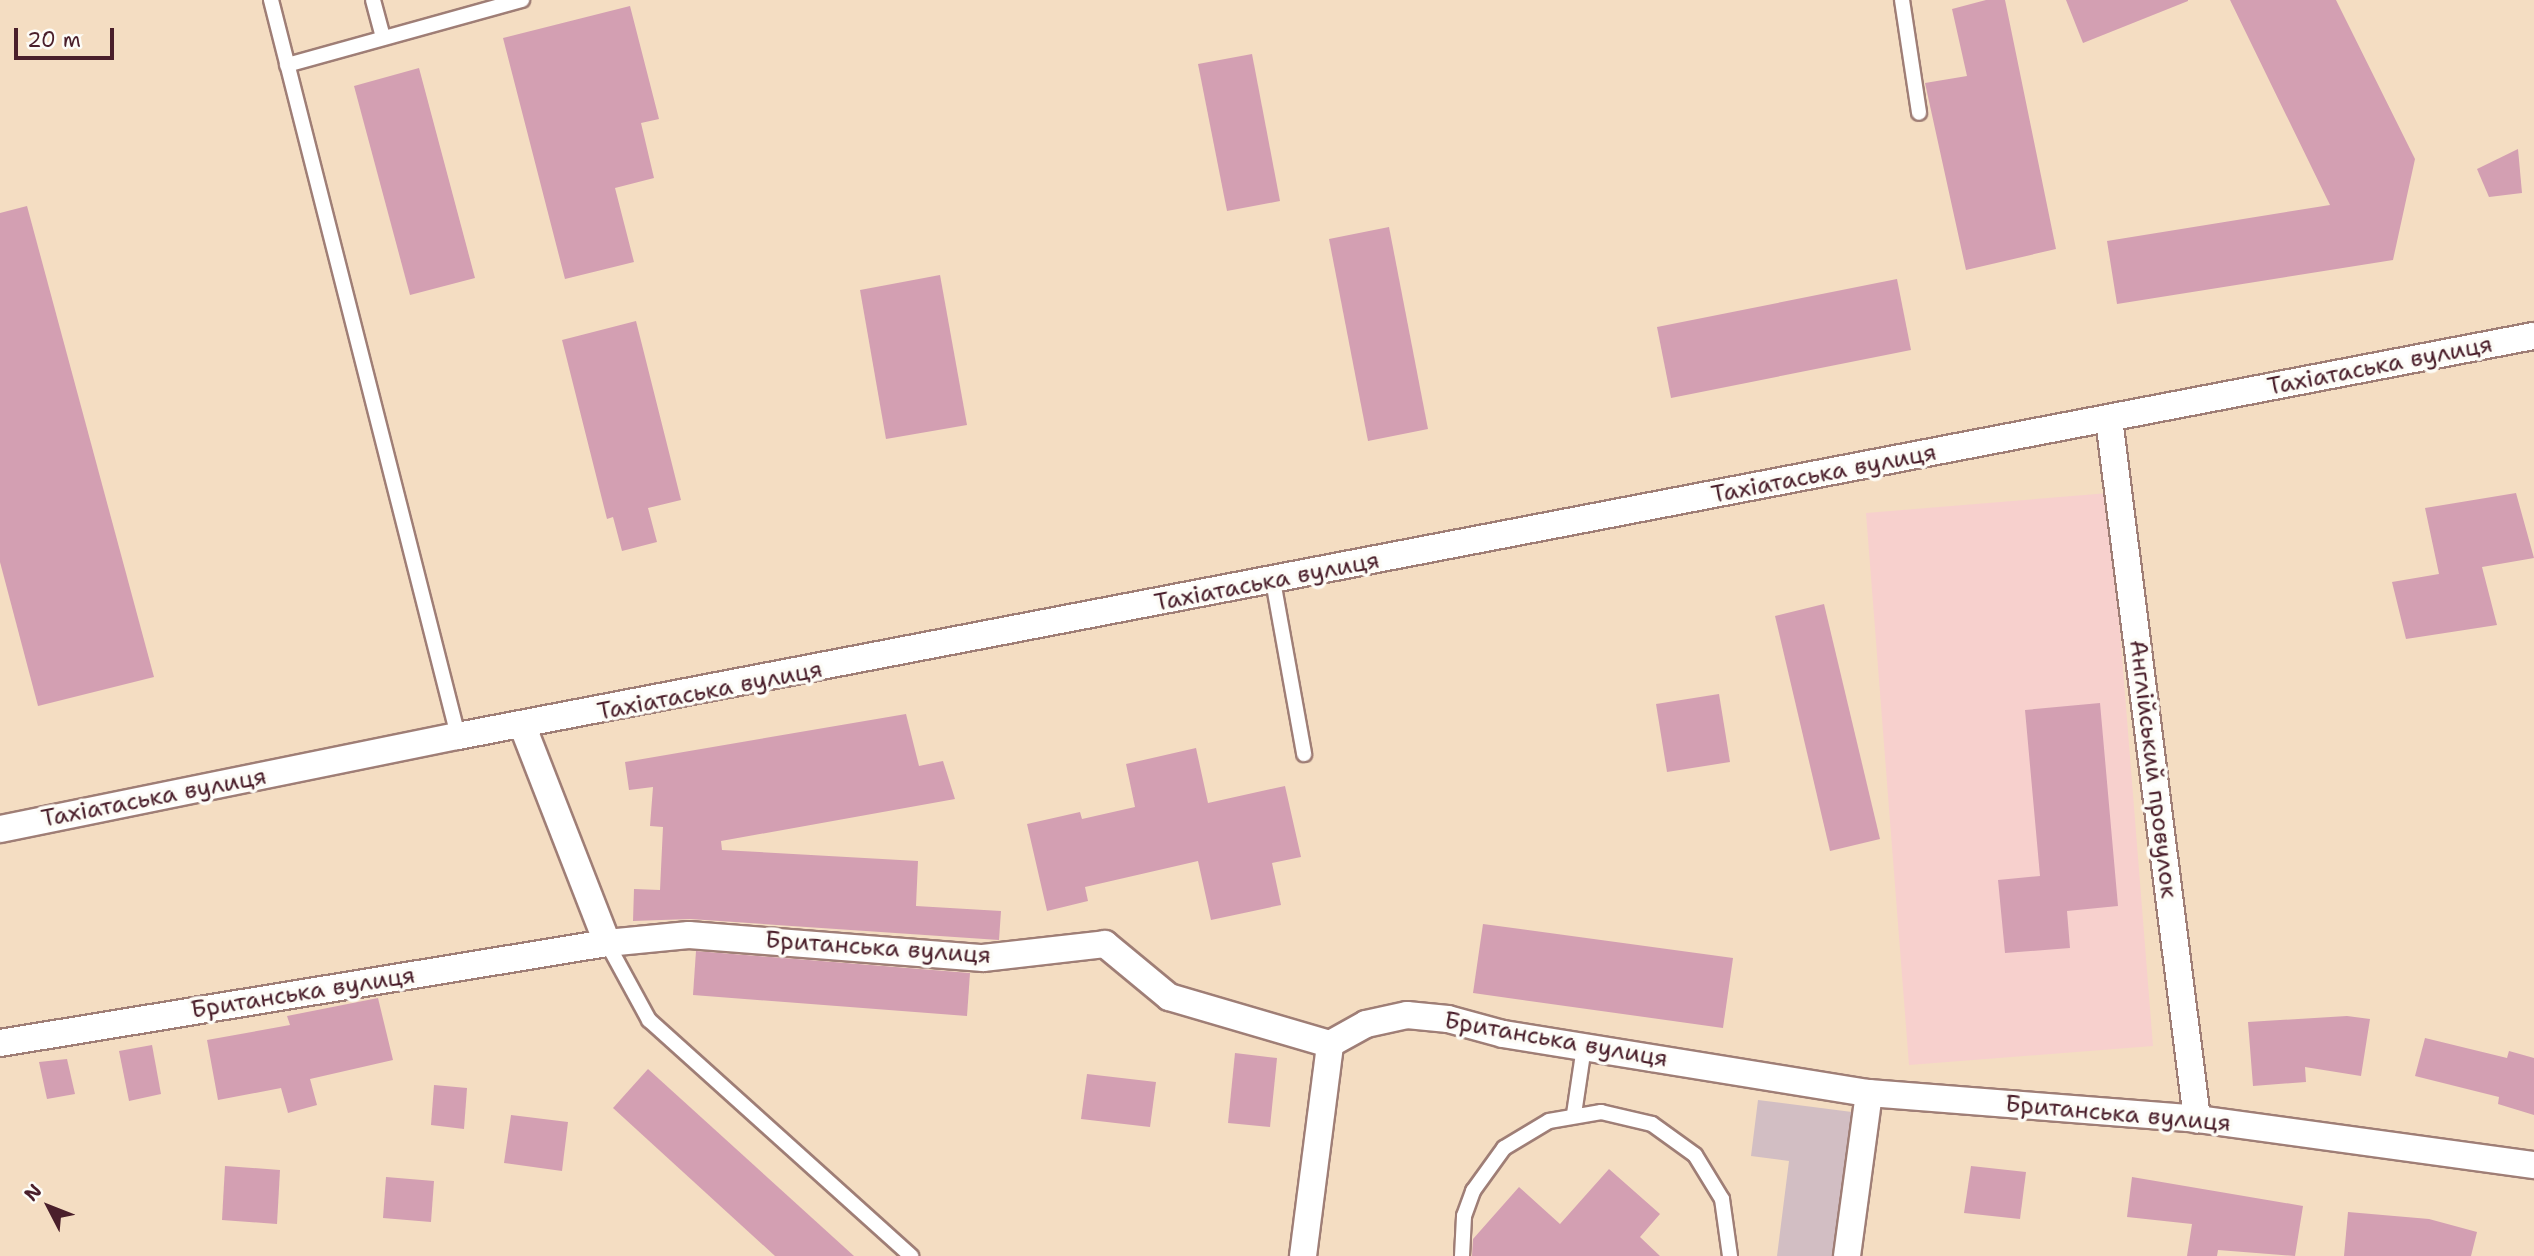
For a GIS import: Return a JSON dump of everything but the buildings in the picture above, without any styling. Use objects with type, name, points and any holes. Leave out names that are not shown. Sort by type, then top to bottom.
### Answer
[{"type":"street","name":"Тахіатаська вулиця","points":[[0,829],[458,736],[523,727],[2534,335]]},
{"type":"street","name":"Англійський провулок","points":[[2109,419],[2197,1119]]},
{"type":"street","points":[[523,727],[607,943]]},
{"type":"street","name":"Британська вулиця","points":[[0,1043],[607,943],[689,935],[983,958],[1105,944],[1169,997],[1329,1044],[1366,1024],[1407,1015],[1448,1019],[1584,1046],[1870,1093],[2197,1119],[2534,1165]]},
{"type":"street","points":[[1303,1256],[1329,1044]]},
{"type":"street","points":[[1847,1256],[1870,1093]]},
{"type":"lane","points":[[271,0],[458,736]]},
{"type":"lane","points":[[373,0],[383,38]]},
{"type":"lane","points":[[287,65],[522,0]]},
{"type":"lane","points":[[1902,0],[1919,113]]},
{"type":"lane","points":[[1273,581],[1304,754]]},
{"type":"lane","points":[[607,943],[649,1020],[911,1256]]},
{"type":"lane","points":[[1574,1114],[1584,1046]]},
{"type":"lane","points":[[1462,1256],[1464,1216],[1486,1168],[1525,1132],[1574,1114],[1627,1115],[1675,1137],[1695,1155],[1722,1199],[1730,1256]]},
{"type":"shaded area","points":[[2109,493],[2153,1046],[1909,1065],[1866,513]]},
{"type":"shaded area","points":[[1758,1100],[1852,1112],[1833,1256],[1777,1256],[1789,1161],[1751,1156]]}]
